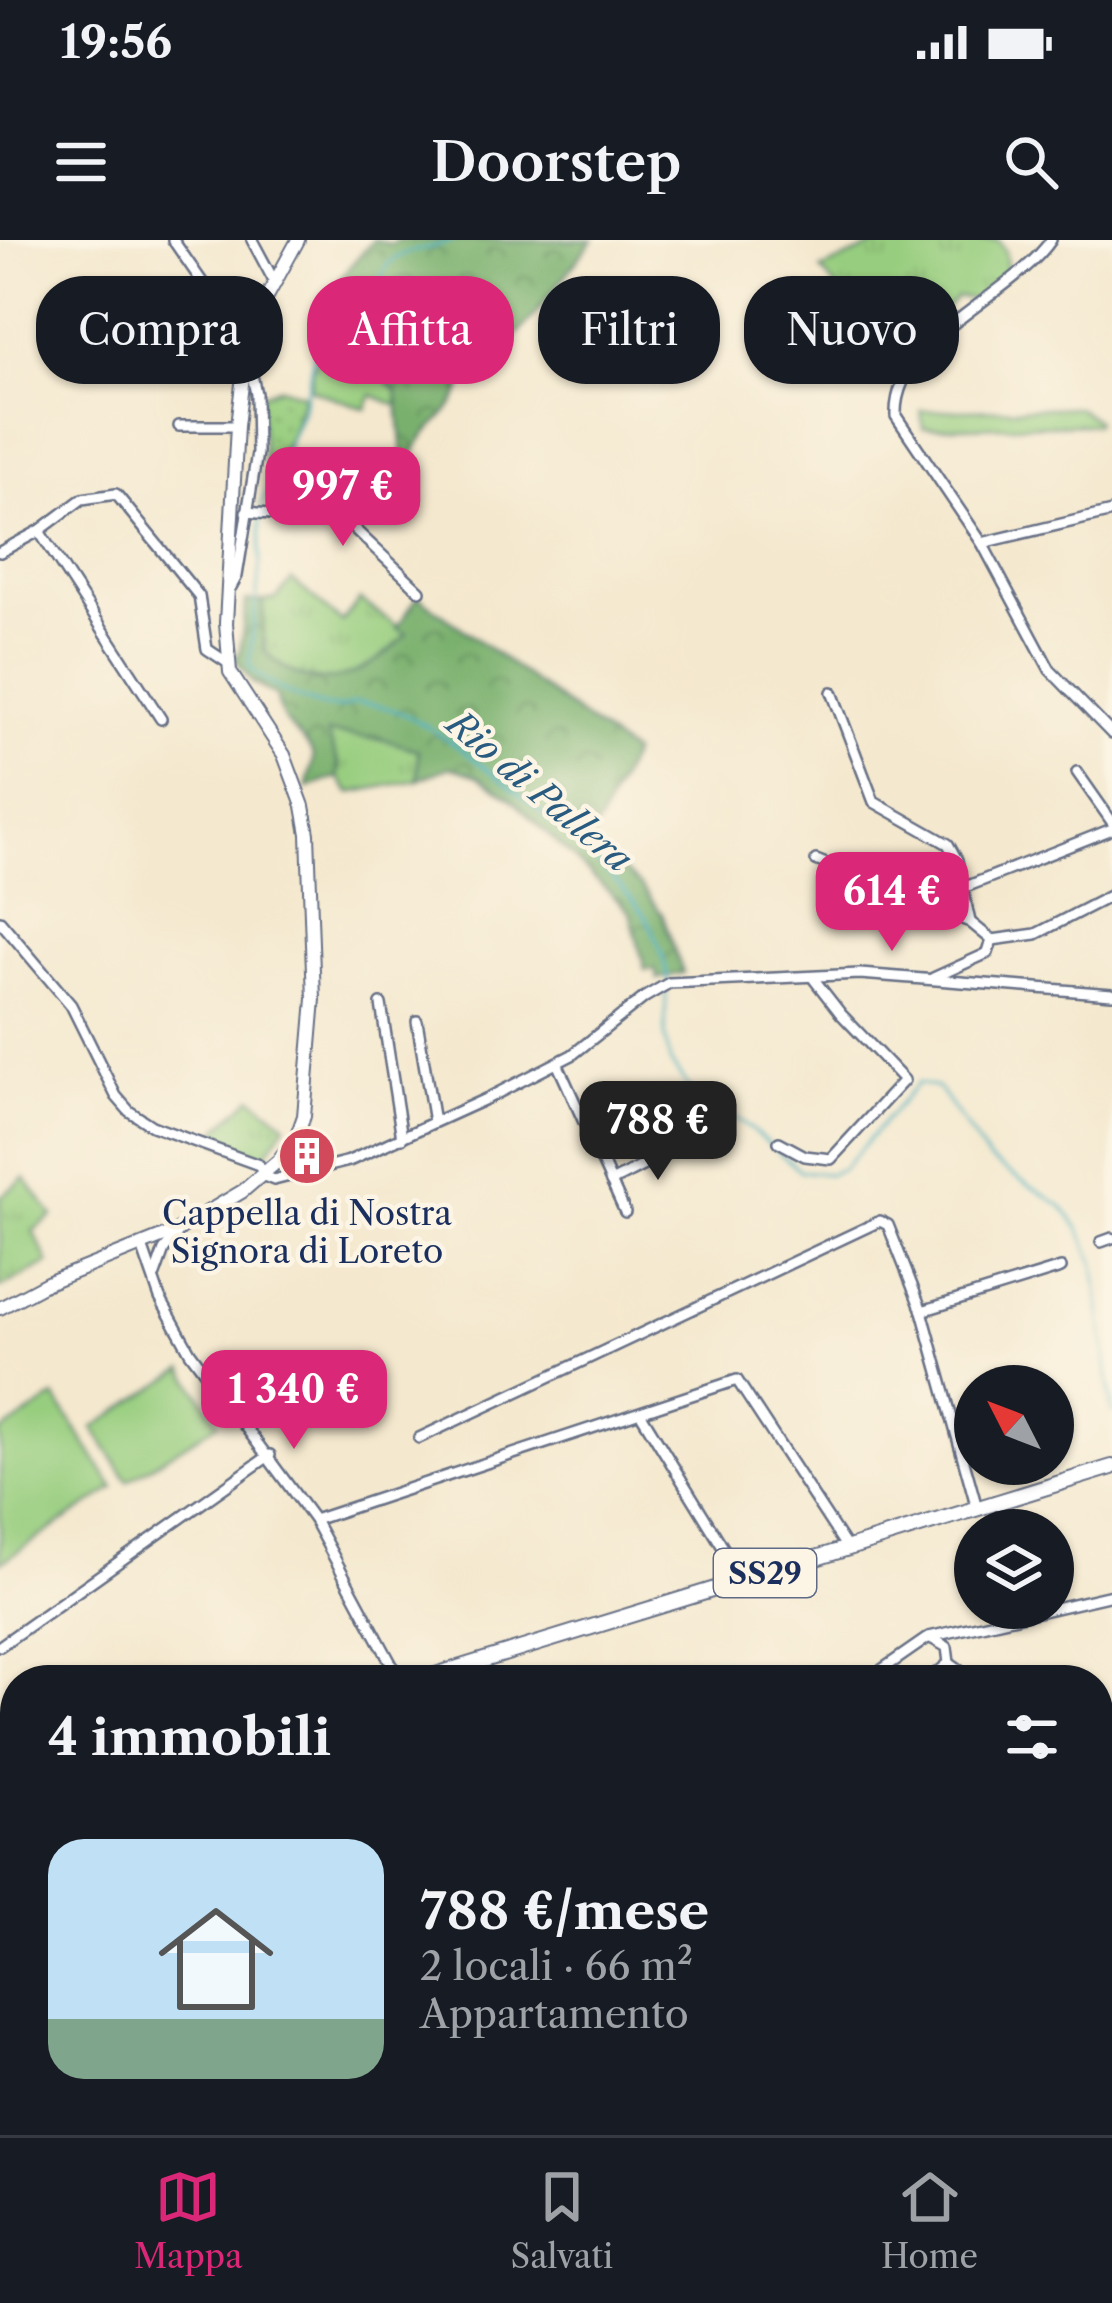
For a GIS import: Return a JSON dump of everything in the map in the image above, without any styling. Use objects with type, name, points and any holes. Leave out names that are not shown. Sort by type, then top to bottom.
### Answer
[{"type":"main road","name":"SS29","points":[[487,1665],[743,1580],[1112,1467]]},
{"type":"street","points":[[173,240],[198,276]]},
{"type":"street","points":[[252,240],[271,276]]},
{"type":"street","points":[[277,276],[298,240]]},
{"type":"street","points":[[1051,240],[933,342],[896,395],[896,416],[982,543],[1050,670],[1112,734]]},
{"type":"street","points":[[228,664],[227,595],[242,384]]},
{"type":"street","points":[[227,595],[255,513],[258,427],[253,384]]},
{"type":"street","points":[[179,426],[237,426]]},
{"type":"street","points":[[0,552],[82,500],[116,494],[199,596],[207,649],[228,664],[284,755],[303,806],[310,854],[314,999],[304,1116],[297,1136],[265,1176],[183,1227],[47,1283],[0,1308]]},
{"type":"street","points":[[982,543],[1112,512]]},
{"type":"street","points":[[255,513],[345,520],[420,591]]},
{"type":"street","points":[[39,531],[161,719]]},
{"type":"street","points":[[832,692],[874,802],[948,844],[957,860],[970,922]]},
{"type":"street","points":[[963,888],[1112,826],[1077,772]]},
{"type":"street","points":[[816,860],[970,922],[992,940],[1036,934],[1112,895]]},
{"type":"street","points":[[0,921],[71,1005],[116,1096],[129,1112],[152,1126],[259,1165],[265,1176]]},
{"type":"street","points":[[0,935],[13,934]]},
{"type":"street","points":[[930,980],[988,953],[992,940]]},
{"type":"street","points":[[265,1176],[285,1179],[349,1161],[402,1138],[557,1063],[670,984],[860,974],[1112,994]]},
{"type":"street","points":[[779,1142],[805,1156],[832,1159],[904,1080],[813,978]]},
{"type":"street","points":[[381,1004],[402,1138]]},
{"type":"street","points":[[417,1021],[434,1122]]},
{"type":"street","points":[[557,1063],[625,1212]]},
{"type":"street","points":[[611,1182],[685,1144]]},
{"type":"street","points":[[418,1438],[880,1221],[888,1225],[922,1311],[976,1508]]},
{"type":"street","points":[[154,1280],[164,1250],[183,1227]]},
{"type":"street","points":[[142,1246],[190,1352],[314,1520],[392,1665]]},
{"type":"street","points":[[922,1311],[1061,1268]]},
{"type":"street","points":[[314,1520],[737,1380],[847,1548]]},
{"type":"street","points":[[641,1414],[743,1580]]},
{"type":"street","points":[[0,1646],[269,1455]]},
{"type":"street","points":[[888,1665],[929,1636],[1112,1594]]},
{"type":"street","points":[[929,1636],[947,1647],[952,1665]]},
{"type":"green space","points":[[373,240],[391,244],[398,240],[593,240],[565,276],[538,276],[538,311],[514,337],[514,276],[343,274]]},
{"type":"green space","points":[[887,240],[998,240],[1005,250],[1008,273],[978,300],[959,297],[959,276],[826,276],[821,270]]},
{"type":"green space","points":[[311,384],[389,384],[397,391],[398,406],[372,395],[366,409],[310,389]]},
{"type":"green space","points":[[389,384],[462,384],[459,395],[413,456],[400,513],[395,469],[404,466],[397,391]]},
{"type":"green space","points":[[280,387],[304,394],[274,467],[264,463],[260,395]]},
{"type":"green space","points":[[1077,407],[1095,424],[923,428],[921,411]]},
{"type":"green space","points":[[292,580],[342,622],[360,600],[408,633],[356,672],[320,680],[301,676],[264,650],[263,601],[276,599]]},
{"type":"green space","points":[[418,596],[632,754],[590,841],[641,886],[662,914],[683,973],[657,979],[655,969],[645,970],[630,912],[509,797],[478,776],[450,767],[418,780],[418,750],[386,740],[327,733],[340,767],[338,777],[307,788],[311,750],[283,718],[277,696],[253,683],[234,657],[240,653],[246,601],[263,601],[264,650],[282,666],[319,680],[356,672],[391,649],[407,634],[397,628]]},
{"type":"green space","points":[[326,732],[386,740],[418,750],[418,780],[350,793],[338,777],[340,766]]},
{"type":"green space","points":[[252,1097],[286,1124],[265,1156],[219,1142],[217,1137],[218,1129]]},
{"type":"green space","points":[[25,1178],[53,1216],[33,1231],[49,1263],[0,1288],[0,1197]]},
{"type":"green space","points":[[184,1369],[218,1423],[128,1481],[93,1428]]},
{"type":"green space","points":[[55,1397],[114,1488],[0,1563],[0,1433]]},
{"type":"waterway","name":"Rio di Pallera","points":[[260,508],[303,409],[314,354],[366,326],[389,263],[403,254],[454,240]]},
{"type":"waterway","name":"Rio di Pallera","points":[[260,518],[249,665],[255,672],[317,704],[339,708],[361,703],[401,713],[457,746],[566,834],[625,892],[652,928],[668,982]]},
{"type":"waterway","name":"Rio di Pallera","points":[[666,991],[670,1062],[697,1099],[742,1122],[801,1171],[828,1174],[843,1169],[918,1083],[938,1088],[989,1160],[1062,1206],[1080,1230],[1095,1264],[1112,1413]]},
{"type":"place","name":"Cappella di Nostra Signora di Loreto","points":[[307,1156]]}]
